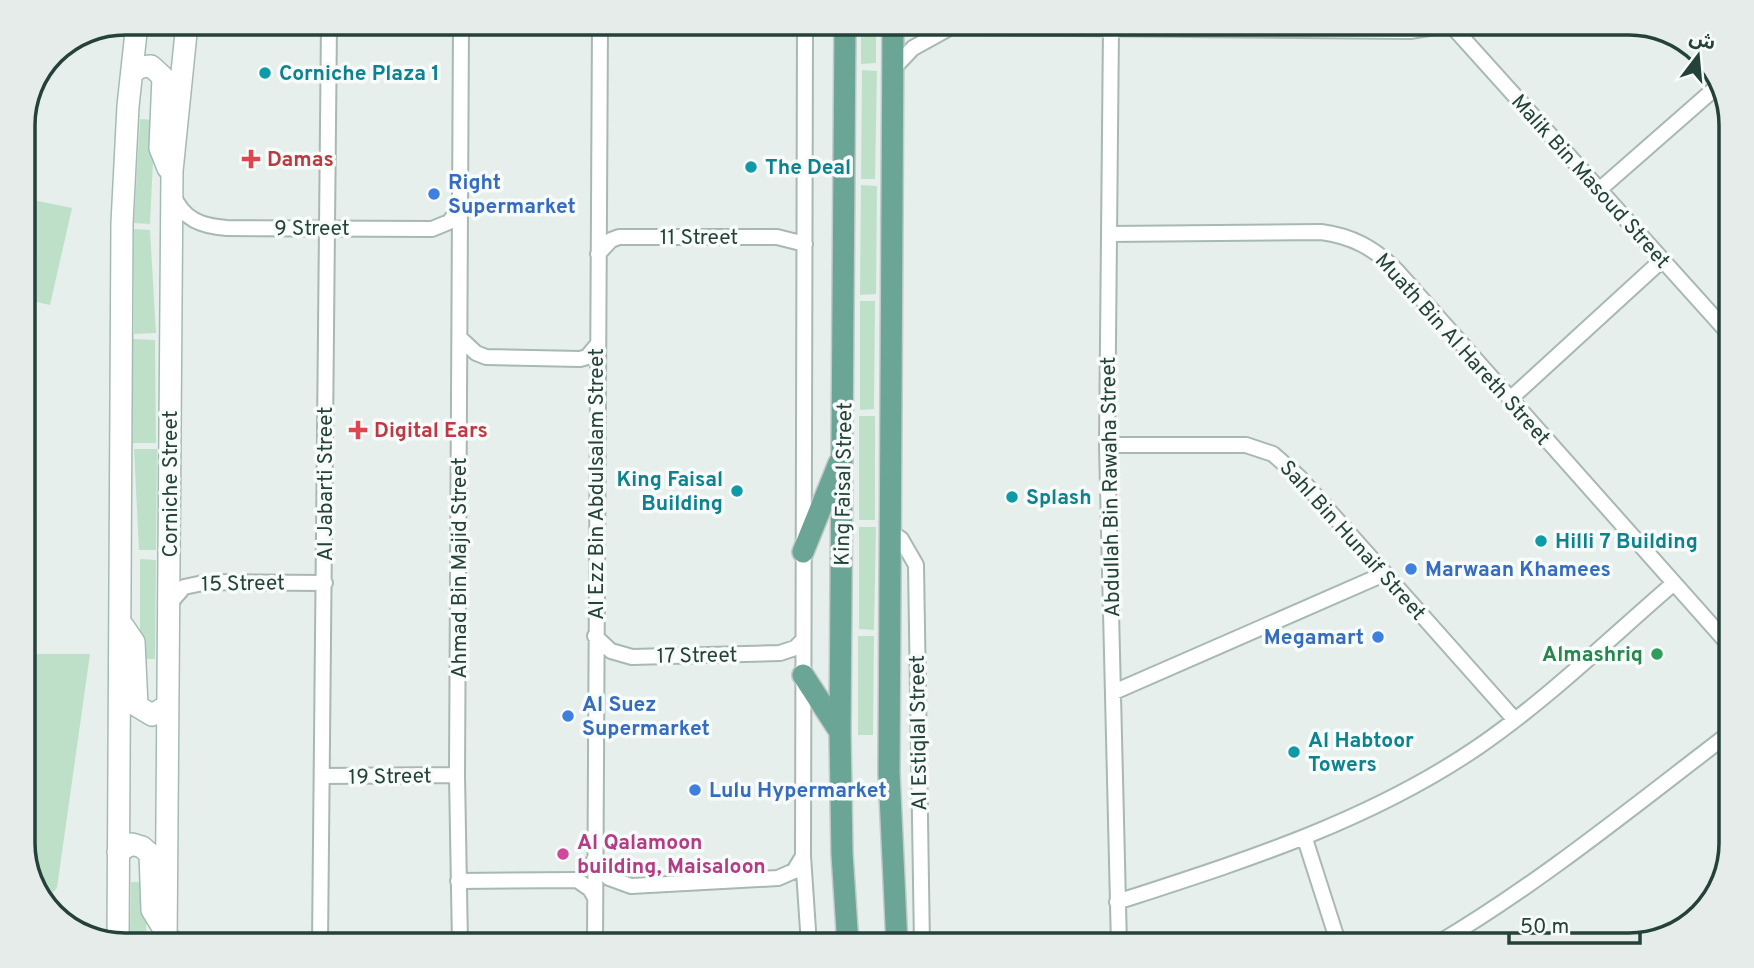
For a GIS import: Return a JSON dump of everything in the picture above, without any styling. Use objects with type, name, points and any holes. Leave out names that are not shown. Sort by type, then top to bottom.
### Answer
[{"type":"main road","points":[[118,932],[122,223],[136,35]]},
{"type":"main road","name":"Corniche Street","points":[[171,933],[167,706],[172,182],[186,35]]},
{"type":"main road","name":"King Faisal Street","points":[[845,35],[840,732],[842,854],[847,933]]},
{"type":"main road","points":[[893,35],[888,773],[896,933]]},
{"type":"main road","points":[[132,73],[140,67],[151,66],[163,77],[160,148],[172,182]]},
{"type":"main road","points":[[803,552],[844,452]]},
{"type":"main road","points":[[121,625],[134,642],[137,706],[152,715],[167,706]]},
{"type":"main road","points":[[803,675],[840,732]]},
{"type":"main road","points":[[118,852],[132,844],[142,847],[150,855],[152,910],[166,933]]},
{"type":"street","name":"Al Jabarti Street","points":[[318,933],[323,776],[329,35]]},
{"type":"street","name":"Ahmad Bin Majid Street","points":[[460,933],[457,775],[461,35]]},
{"type":"street","name":"Al Ezz Bin Abdulsalam Street","points":[[595,933],[600,35]]},
{"type":"street","name":"King Faisal Street","points":[[805,35],[803,856],[807,933]]},
{"type":"street","points":[[893,69],[913,48],[932,35]]},
{"type":"street","name":"Abdullah Bin Rawaha Street","points":[[1111,35],[1107,445],[1118,933]]},
{"type":"street","name":"Malik Bin Masoud Street","points":[[1465,35],[1719,323]]},
{"type":"street","points":[[1599,190],[1712,91]]},
{"type":"street","name":"9 Street","points":[[172,182],[183,212],[201,224],[227,228],[432,229],[449,222],[460,208]]},
{"type":"street","name":"Muath Bin Al Hareth Street","points":[[1109,234],[1321,232],[1347,237],[1366,245],[1389,263],[1719,634]]},
{"type":"street","name":"11 Street","points":[[598,254],[611,240],[619,237],[777,237],[805,244]]},
{"type":"street","points":[[1510,399],[1662,260]]},
{"type":"street","points":[[460,338],[476,353],[497,358],[580,359],[587,357],[597,345]]},
{"type":"street","name":"Sahl Bin Hunaif Street","points":[[1107,445],[1232,444],[1273,454],[1287,464],[1515,720]]},
{"type":"street","name":"Al Estiqlal Street","points":[[889,531],[901,539],[916,565],[922,933]]},
{"type":"street","points":[[1114,692],[1384,574]]},
{"type":"street","name":"15 Street","points":[[170,603],[184,587],[208,582],[325,583]]},
{"type":"street","points":[[1117,902],[1305,839],[1408,790],[1515,720],[1674,583]]},
{"type":"street","name":"17 Street","points":[[595,636],[611,651],[632,657],[780,653],[795,648],[803,640]]},
{"type":"street","points":[[1456,933],[1594,836],[1719,741]]},
{"type":"street","name":"19 Street","points":[[323,776],[457,775]]},
{"type":"street","points":[[1305,839],[1335,933]]},
{"type":"street","points":[[594,860],[609,878],[631,886],[778,878],[794,871],[803,856]]},
{"type":"street","points":[[458,881],[577,880],[590,889],[594,896]]},
{"type":"green space","points":[[861,35],[876,35],[876,63],[861,64]]},
{"type":"green space","points":[[862,70],[877,71],[875,179],[861,179]]},
{"type":"green space","points":[[140,119],[155,120],[150,224],[134,223]]},
{"type":"green space","points":[[861,185],[877,186],[876,294],[860,295]]},
{"type":"green space","points":[[35,200],[72,208],[50,305],[35,302]]},
{"type":"green space","points":[[134,229],[150,230],[156,333],[134,334]]},
{"type":"green space","points":[[860,301],[875,301],[874,409],[860,410]]},
{"type":"green space","points":[[133,339],[155,340],[156,443],[133,443]]},
{"type":"green space","points":[[859,416],[875,416],[875,520],[859,520]]},
{"type":"green space","points":[[134,449],[157,449],[156,550],[139,550]]},
{"type":"green space","points":[[859,527],[876,527],[874,630],[859,629]]},
{"type":"green space","points":[[140,559],[156,560],[155,659],[140,659]]},
{"type":"green space","points":[[858,636],[874,636],[873,735],[858,735]]},
{"type":"green space","points":[[35,654],[90,654],[57,888],[51,894],[44,883],[35,849]]},
{"type":"green space","points":[[131,882],[147,882],[146,933],[130,933]]},
{"type":"place","name":"Corniche Plaza 1","points":[[265,73]]},
{"type":"place","name":"Damas","points":[[251,159]]},
{"type":"place","name":"The Deal","points":[[751,167]]},
{"type":"place","name":"Right Supermarket","points":[[434,194]]},
{"type":"place","name":"Digital Ears","points":[[358,430]]},
{"type":"place","name":"King Faisal Building","points":[[737,491]]},
{"type":"place","name":"Splash","points":[[1012,497]]},
{"type":"place","name":"Hilli 7 Building","points":[[1541,541]]},
{"type":"place","name":"Marwaan Khamees","points":[[1411,569]]},
{"type":"place","name":"Megamart","points":[[1378,637]]},
{"type":"place","name":"Almashriq","points":[[1657,654]]},
{"type":"place","name":"Al Suez Supermarket","points":[[568,716]]},
{"type":"place","name":"Al Habtoor Towers","points":[[1294,752]]},
{"type":"place","name":"Lulu Hypermarket","points":[[695,790]]},
{"type":"place","name":"Al Qalamoon building, Maisaloon","points":[[563,854]]}]
